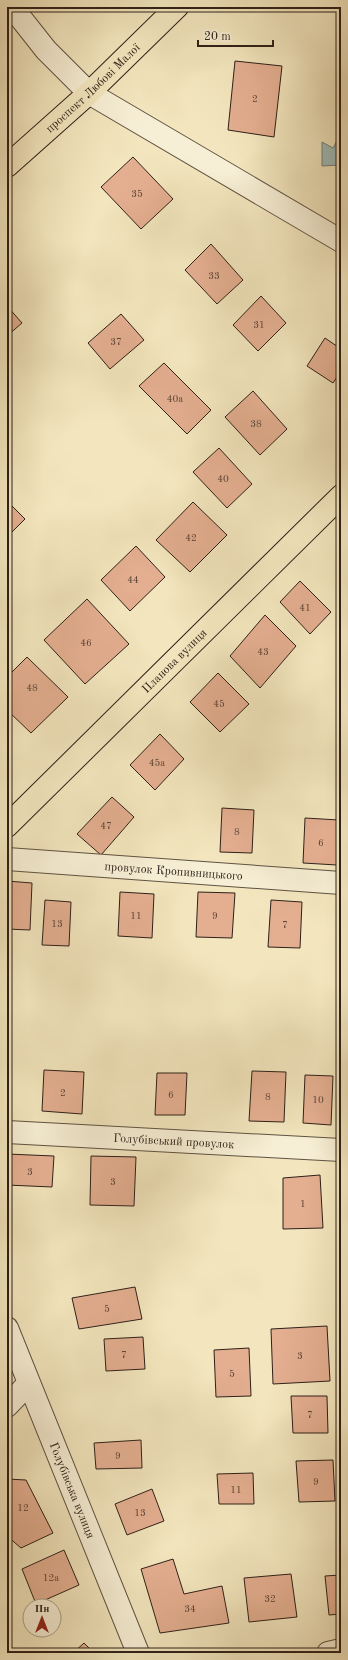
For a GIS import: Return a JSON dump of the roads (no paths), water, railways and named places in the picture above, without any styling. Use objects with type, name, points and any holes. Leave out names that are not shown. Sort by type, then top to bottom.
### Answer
[{"type":"main road","name":"проспект Любові Малої","points":[[7,166],[89,92],[177,7]]},
{"type":"main road","name":"Планова вулиця","points":[[7,826],[341,496]]},
{"type":"street","points":[[12,7],[46,50],[89,92],[341,241]]},
{"type":"street","name":"провулок Кропивницького","points":[[7,859],[341,883]]},
{"type":"street","name":"Голубівський провулок","points":[[7,1132],[341,1150]]},
{"type":"street","name":"Голубівська вулиця","points":[[7,1328],[28,1384],[138,1653]]},
{"type":"street","points":[[7,1406],[28,1384]]},
{"type":"street","points":[[328,1653],[341,1650]]},
{"type":"water","points":[[339,126],[341,126],[341,165],[322,166],[322,142],[333,148],[339,137]]}]
